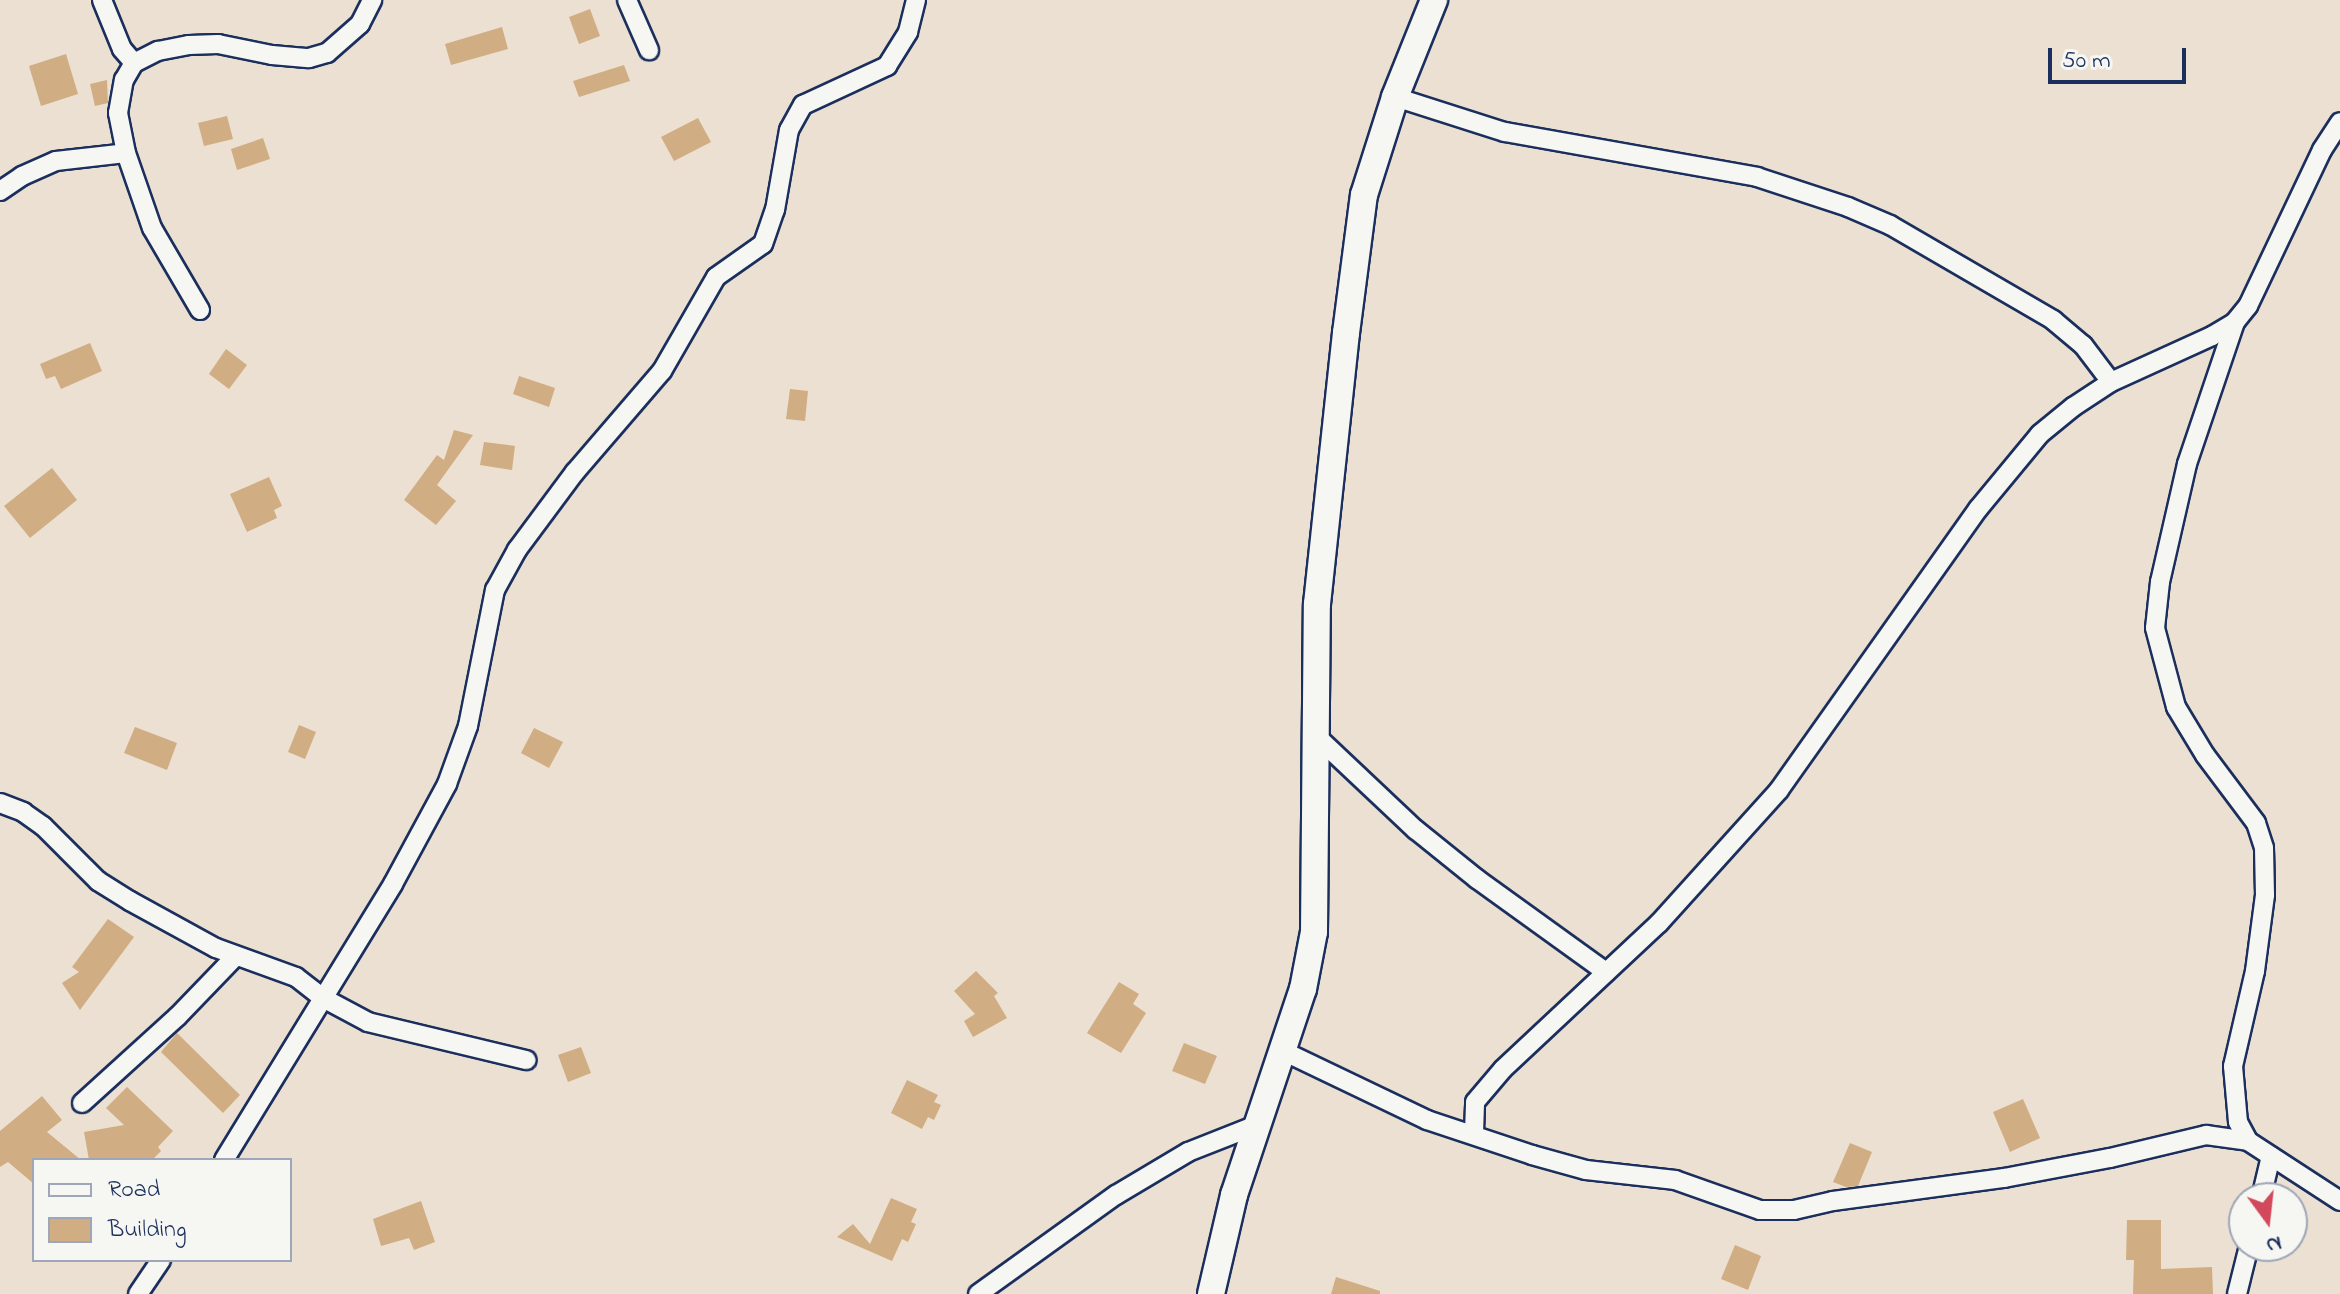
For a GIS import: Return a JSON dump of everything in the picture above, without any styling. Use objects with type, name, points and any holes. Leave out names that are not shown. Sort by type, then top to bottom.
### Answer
[{"type":"main road","points":[[1211,1294],[1234,1195],[1303,989],[1314,932],[1317,604],[1344,349],[1364,195],[1395,97],[1434,0]]},
{"type":"street","points":[[102,0],[122,49],[134,63]]},
{"type":"street","points":[[200,310],[152,228],[126,153],[118,113],[124,80],[134,63],[158,51],[189,45],[218,44],[272,55],[309,58],[327,53],[346,40],[360,24],[372,0]]},
{"type":"street","points":[[627,0],[649,50]]},
{"type":"street","points":[[225,1158],[393,884],[447,784],[468,726],[495,590],[517,550],[575,472],[662,371],[716,277],[763,244],[775,210],[789,130],[803,105],[887,66],[908,32],[916,0]]},
{"type":"street","points":[[1395,97],[1505,132],[1757,177],[1848,207],[1890,225],[2053,320],[2083,345],[2111,382]]},
{"type":"street","points":[[1474,1133],[1475,1102],[1503,1069],[1712,866],[1779,790],[1978,509],[2040,434],[2111,382],[2212,336],[2235,322],[2248,306],[2322,150],[2340,122]]},
{"type":"street","points":[[0,191],[22,176],[56,161],[126,153]]},
{"type":"street","points":[[2235,322],[2187,464],[2160,582],[2155,628],[2176,707],[2205,755],[2256,823],[2264,848],[2265,895],[2255,971],[2233,1066],[2238,1122],[2248,1141]]},
{"type":"street","points":[[1314,734],[1354,775],[1428,840],[1606,972]]},
{"type":"street","points":[[0,803],[23,812],[43,826],[109,888],[185,932],[236,956],[286,972],[323,998],[368,1022],[526,1060]]},
{"type":"street","points":[[82,1103],[177,1017],[236,956]]},
{"type":"street","points":[[1281,1050],[1427,1120],[1586,1170],[1675,1180],[1760,1210],[1794,1210],[1833,1201],[2004,1178],[2110,1158],[2206,1135],[2248,1141],[2340,1201]]},
{"type":"street","points":[[978,1294],[1116,1195],[1188,1152],[1259,1124]]},
{"type":"street","points":[[2265,1182],[2271,1156]]},
{"type":"street","points":[[160,1262],[142,1289],[162,1294]]},
{"type":"street","points":[[2237,1294],[2245,1262]]},
{"type":"building","points":[[590,9],[600,36],[579,44],[569,17]]},
{"type":"building","points":[[502,27],[508,49],[451,65],[445,44]]},
{"type":"building","points":[[66,54],[78,94],[41,106],[29,66]]},
{"type":"building","points":[[624,65],[630,81],[579,97],[573,81]]},
{"type":"building","points":[[107,80],[108,103],[95,106],[90,84]]},
{"type":"building","points":[[227,116],[233,139],[204,146],[198,123]]},
{"type":"building","points":[[698,118],[711,142],[674,161],[661,137]]},
{"type":"building","points":[[263,138],[270,159],[237,170],[231,149]]},
{"type":"building","points":[[90,343],[102,371],[61,389],[55,376],[46,379],[40,364]]},
{"type":"building","points":[[226,349],[247,365],[229,389],[209,374]]},
{"type":"building","points":[[519,376],[555,388],[549,407],[513,394]]},
{"type":"building","points":[[790,389],[808,391],[805,421],[786,419]]},
{"type":"building","points":[[454,430],[473,435],[437,485],[456,501],[436,525],[404,500],[437,455],[444,460]]},
{"type":"building","points":[[484,442],[515,446],[512,470],[480,465]]},
{"type":"building","points":[[52,468],[77,500],[30,538],[4,506]]},
{"type":"building","points":[[269,477],[282,506],[274,510],[277,518],[247,532],[230,494]]},
{"type":"building","points":[[299,725],[316,732],[305,759],[288,752]]},
{"type":"building","points":[[135,727],[177,743],[167,770],[124,753]]},
{"type":"building","points":[[534,728],[563,742],[549,768],[521,753]]},
{"type":"building","points":[[108,919],[134,937],[80,1010],[62,983],[79,972],[72,967]]},
{"type":"building","points":[[976,971],[998,993],[994,996],[1007,1018],[973,1037],[964,1021],[975,1014],[954,991]]},
{"type":"building","points":[[1119,982],[1139,994],[1133,1004],[1146,1013],[1121,1053],[1087,1033]]},
{"type":"building","points":[[177,1033],[240,1095],[223,1113],[161,1052]]},
{"type":"building","points":[[1184,1043],[1217,1056],[1205,1084],[1172,1071]]},
{"type":"building","points":[[581,1047],[591,1073],[568,1082],[558,1055]]},
{"type":"building","points":[[907,1080],[938,1095],[934,1102],[941,1105],[934,1120],[928,1117],[922,1129],[891,1113]]},
{"type":"building","points":[[127,1087],[173,1131],[158,1147],[161,1151],[154,1158],[89,1158],[84,1132],[124,1125],[106,1108]]},
{"type":"building","points":[[42,1096],[62,1120],[47,1132],[79,1158],[32,1158],[32,1182],[8,1162],[0,1167],[0,1131]]},
{"type":"building","points":[[2023,1099],[2040,1138],[2010,1152],[1993,1112]]},
{"type":"building","points":[[1850,1143],[1872,1152],[1858,1186],[1846,1187],[1833,1182]]},
{"type":"building","points":[[891,1198],[917,1209],[911,1222],[916,1224],[908,1242],[902,1239],[892,1261],[837,1237],[853,1224],[870,1244]]},
{"type":"building","points":[[421,1201],[435,1242],[414,1250],[409,1238],[381,1246],[373,1219]]},
{"type":"building","points":[[2127,1220],[2161,1220],[2161,1269],[2212,1267],[2213,1294],[2133,1294],[2134,1260],[2126,1260]]},
{"type":"building","points":[[1735,1245],[1761,1256],[1748,1290],[1721,1279]]},
{"type":"building","points":[[1336,1277],[1380,1291],[1380,1294],[1331,1294]]}]
